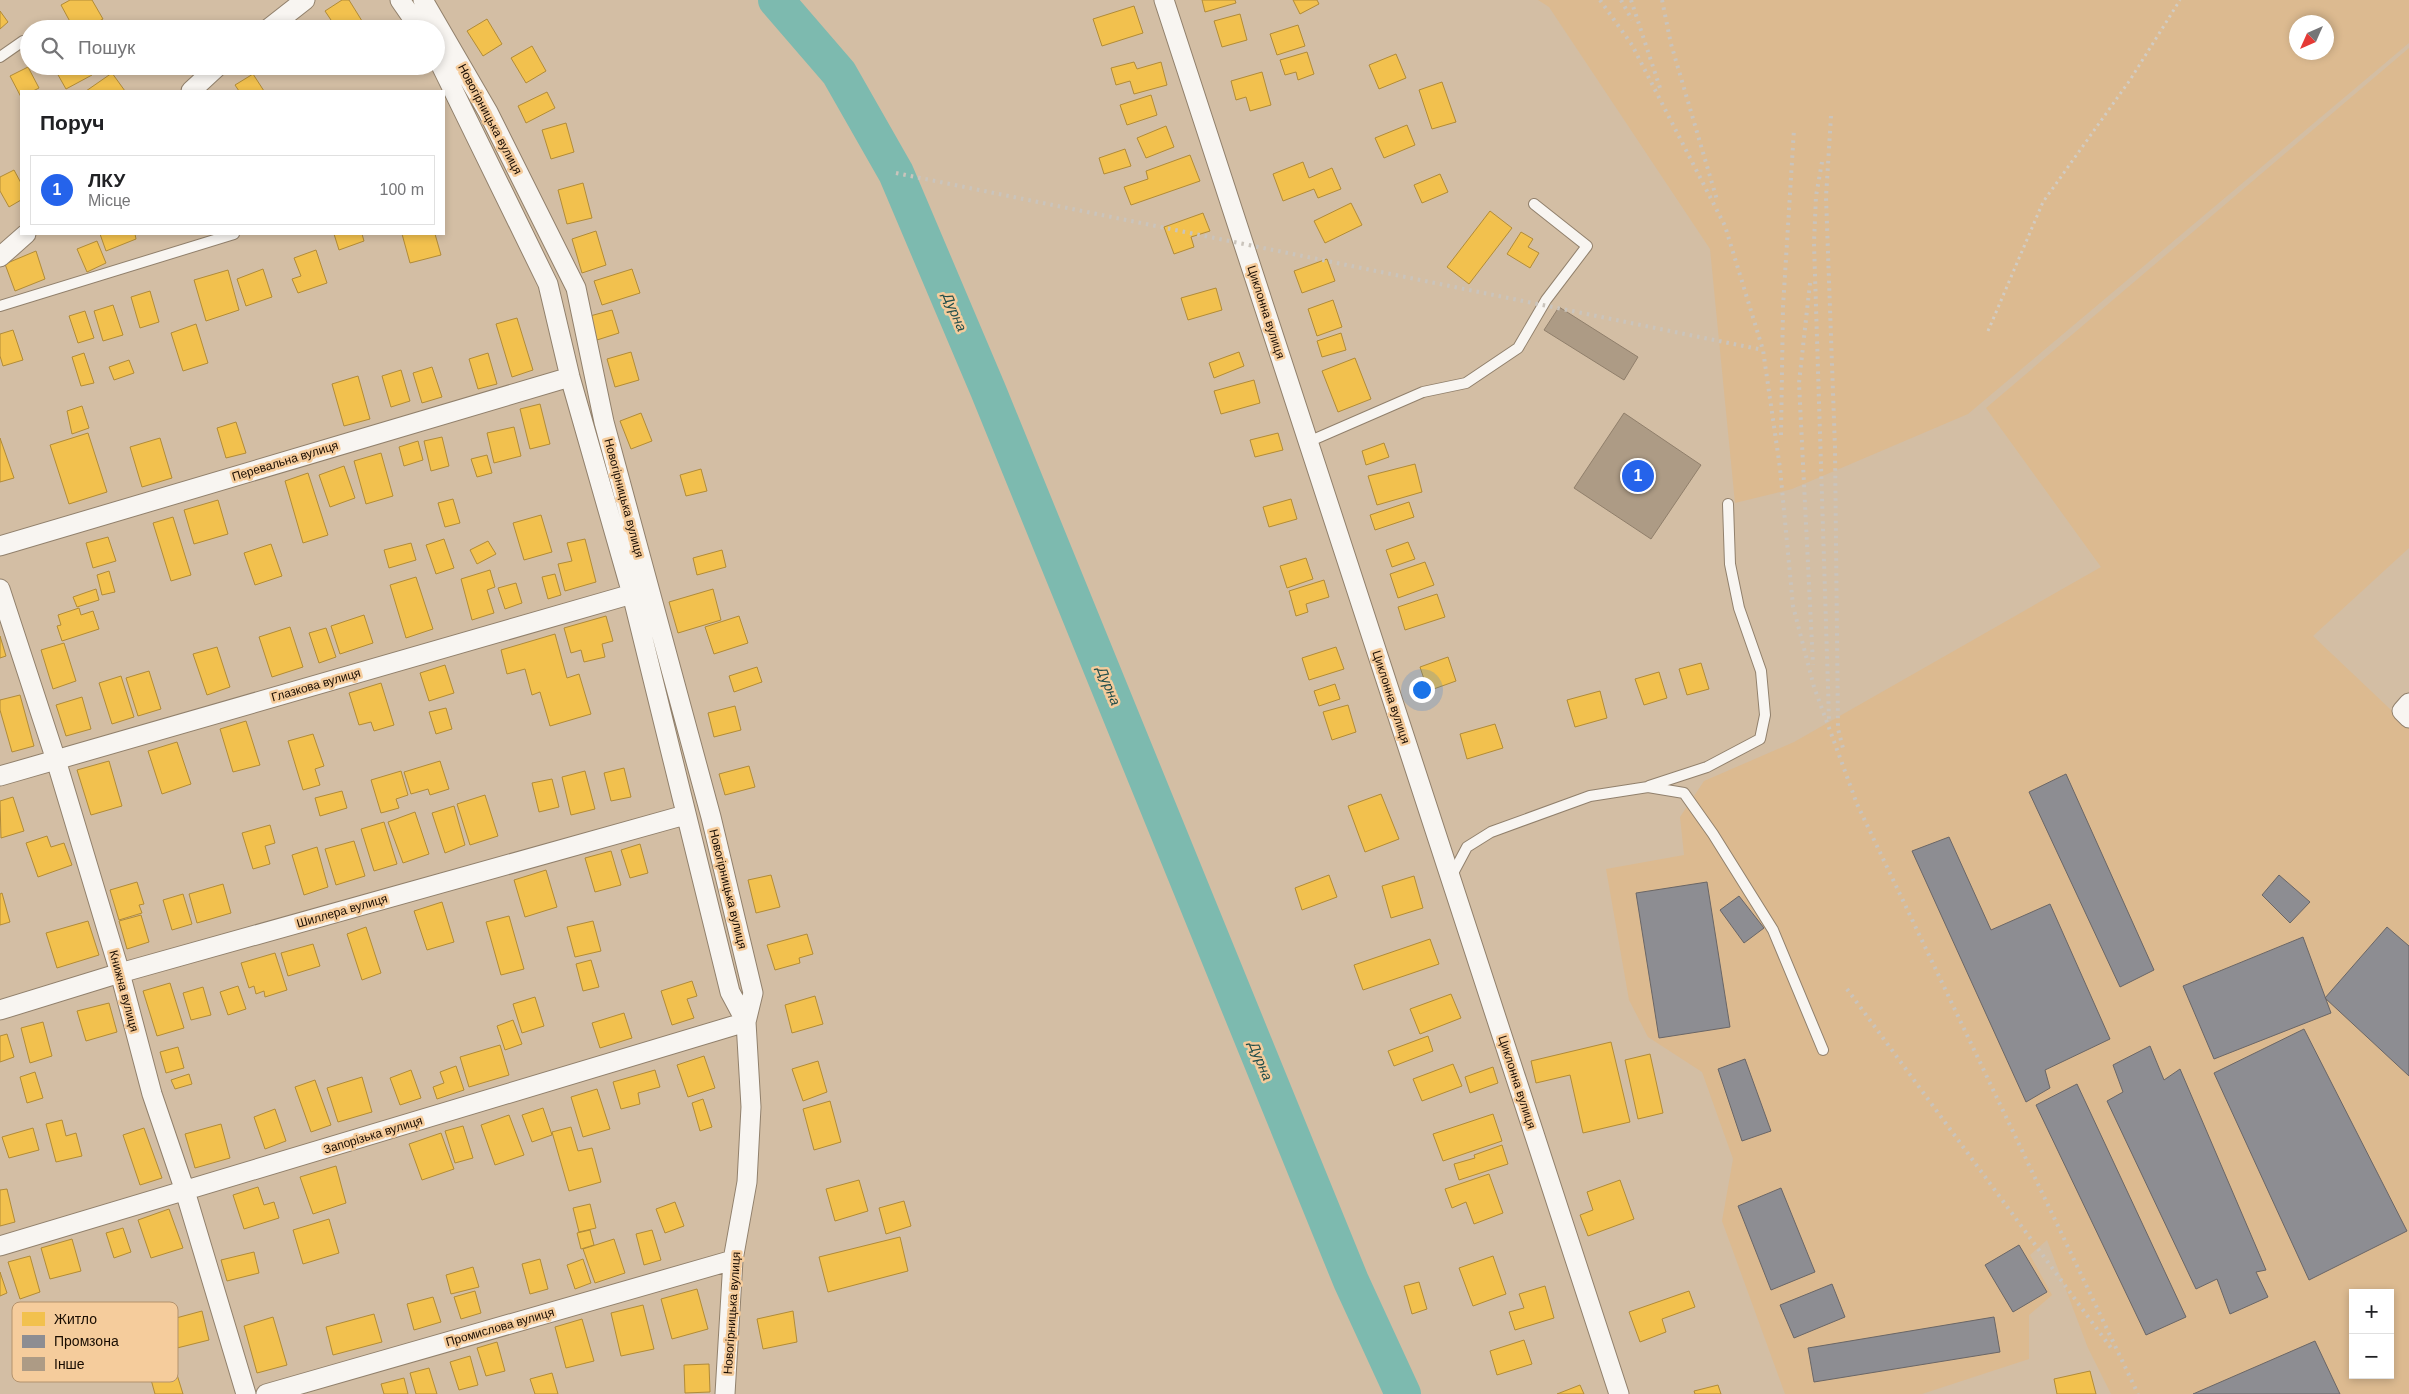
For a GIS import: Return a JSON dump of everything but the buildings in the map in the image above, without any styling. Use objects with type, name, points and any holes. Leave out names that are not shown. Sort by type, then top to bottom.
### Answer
[{"type":"street","points":[[279,20],[305,0]]},
{"type":"street","points":[[400,0],[414,20]]},
{"type":"street","name":"Новогірницька вулиця","points":[[423,0],[435,20]]},
{"type":"street","name":"Циклонна вулиця","points":[[1164,0],[1619,1394]]},
{"type":"street","name":"Новогірницька вулиця","points":[[445,38],[488,112],[576,288],[604,422],[711,817],[753,993],[746,1022],[751,1107],[747,1182],[733,1260],[725,1394]]},
{"type":"street","name":"Новогірницька вулиця","points":[[445,73],[548,284],[570,377],[632,594],[730,992],[746,1022]]},
{"type":"street","points":[[192,90],[208,75]]},
{"type":"street","points":[[0,257],[25,235]]},
{"type":"street","name":"Перевальна вулиця","points":[[0,546],[570,377]]},
{"type":"street","name":"Книжна вулиця","points":[[0,588],[56,760],[120,973],[152,1094],[185,1191],[246,1394]]},
{"type":"street","name":"Глазкова вулиця","points":[[0,776],[632,594]]},
{"type":"street","name":"Шиллера вулиця","points":[[0,1010],[120,973],[685,815]]},
{"type":"street","name":"Запорізька вулиця","points":[[0,1246],[746,1022]]},
{"type":"street","name":"Промислова вулиця","points":[[266,1394],[733,1260]]},
{"type":"lane","points":[[0,57],[20,43]]},
{"type":"lane","points":[[1308,442],[1423,392],[1466,383],[1518,348],[1546,300],[1587,246],[1534,204]]},
{"type":"lane","points":[[0,306],[231,235]]},
{"type":"lane","points":[[1450,878],[1467,847],[1491,832],[1590,796],[1648,786],[1708,767],[1760,739],[1764,715],[1762,671],[1739,608],[1730,564],[1728,504]]},
{"type":"lane","points":[[1648,786],[1684,793],[1713,834],[1773,930],[1823,1050]]},
{"type":"path","points":[[1988,332],[2042,202],[2130,80],[2180,0]]},
{"type":"shaded area","points":[[1538,0],[2409,0],[2409,43],[1968,414],[1792,489],[1735,503],[1710,249],[1549,7]]},
{"type":"shaded area","points":[[2409,48],[2409,548],[2313,636],[2409,727],[2409,1394],[2111,1394],[2088,1348],[2047,1240],[2030,1255],[2052,1295],[2029,1315],[2029,1359],[1922,1394],[1785,1394],[1722,1221],[1733,1159],[1702,1072],[1648,1037],[1629,1000],[1606,869],[1684,855],[1680,817],[1704,781],[1794,742],[2101,567],[1986,408]]},
{"type":"waterway","name":"Дурна","points":[[776,0],[839,73],[896,173],[988,390],[1351,1281],[1403,1394]]},
{"type":"railway","points":[[1600,0],[1632,45],[1725,226],[1763,350],[1780,468],[1793,606],[1814,687],[1857,804],[2138,1394]]},
{"type":"railway","points":[[1621,0],[1632,20]]},
{"type":"railway","points":[[1631,0],[1661,91]]},
{"type":"railway","points":[[1662,0],[1671,44],[1717,200]]},
{"type":"railway","points":[[1831,116],[1826,197],[1835,448],[1838,729],[1844,752]]},
{"type":"railway","points":[[1781,435],[1783,307],[1794,129]]},
{"type":"railway","points":[[1822,162],[1816,196],[1814,243],[1829,719]]},
{"type":"railway","points":[[896,173],[1763,350]]},
{"type":"railway","points":[[1810,283],[1799,383],[1813,665]]},
{"type":"railway","points":[[1847,989],[2111,1348]]},
{"type":"place","name":"ЛКУ","points":[[1638,476]]}]
